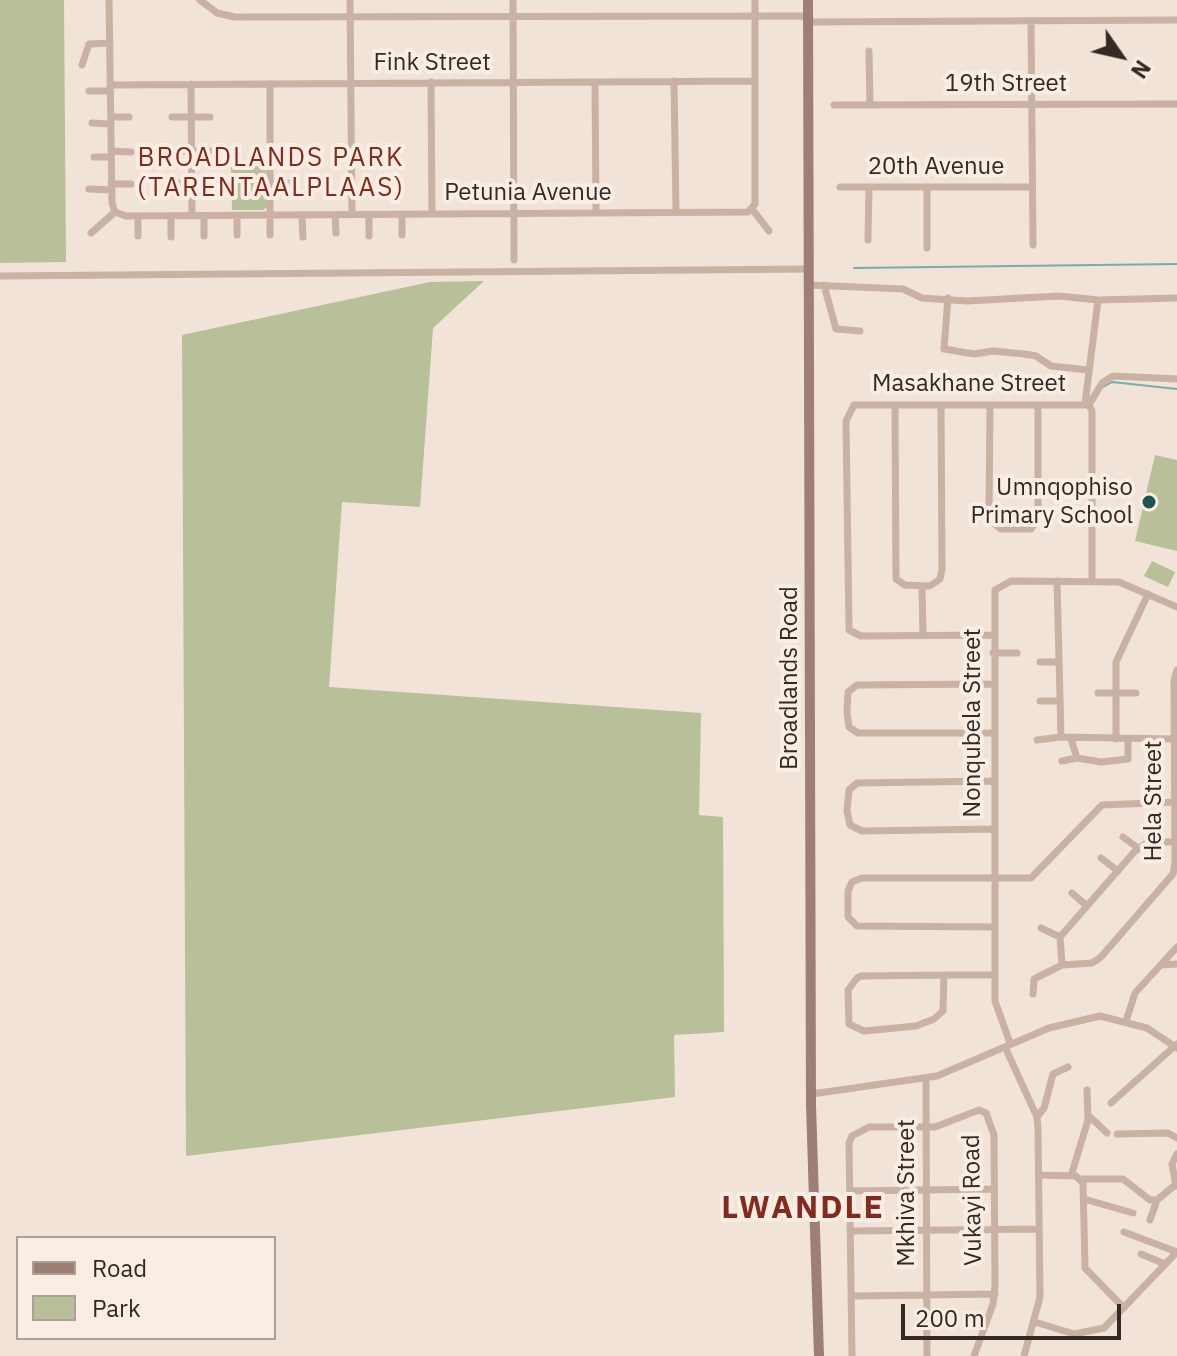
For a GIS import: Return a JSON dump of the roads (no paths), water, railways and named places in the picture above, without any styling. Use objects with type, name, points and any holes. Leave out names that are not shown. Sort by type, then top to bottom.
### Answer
[{"type":"main road","name":"Broadlands Road","points":[[808,0],[812,1094],[819,1356]]},
{"type":"street","points":[[91,233],[115,212],[111,187],[109,0]]},
{"type":"street","points":[[200,0],[212,11],[228,16],[755,14],[808,19],[1177,20]]},
{"type":"street","points":[[350,0],[352,215]]},
{"type":"street","points":[[513,0],[514,260]]},
{"type":"street","points":[[755,0],[755,204],[752,209],[769,231]]},
{"type":"street","points":[[1031,21],[1033,245]]},
{"type":"street","points":[[82,65],[89,44],[110,43]]},
{"type":"street","points":[[869,51],[870,105]]},
{"type":"street","points":[[674,81],[676,212]]},
{"type":"street","name":"Fink Street","points":[[89,91],[191,84],[755,81]]},
{"type":"street","points":[[431,82],[432,214]]},
{"type":"street","points":[[595,82],[596,213]]},
{"type":"street","points":[[191,84],[192,216]]},
{"type":"street","points":[[270,84],[270,235]]},
{"type":"street","name":"19th Street","points":[[834,105],[1177,104]]},
{"type":"street","points":[[92,123],[129,117]]},
{"type":"street","points":[[172,117],[210,117]]},
{"type":"street","points":[[169,151],[210,151]]},
{"type":"street","points":[[94,157],[131,152]]},
{"type":"street","points":[[173,183],[192,183]]},
{"type":"street","points":[[270,183],[291,183]]},
{"type":"street","points":[[89,189],[131,184]]},
{"type":"street","name":"20th Avenue","points":[[840,187],[1032,187]]},
{"type":"street","points":[[868,240],[869,187]]},
{"type":"street","points":[[927,187],[927,248]]},
{"type":"street","name":"Petunia Avenue","points":[[115,212],[138,216],[237,216],[752,209]]},
{"type":"street","points":[[402,214],[402,235]]},
{"type":"street","points":[[302,215],[303,237]]},
{"type":"street","points":[[335,215],[336,233]]},
{"type":"street","points":[[369,215],[369,236]]},
{"type":"street","points":[[138,216],[138,236]]},
{"type":"street","points":[[171,216],[171,237]]},
{"type":"street","points":[[204,216],[204,236]]},
{"type":"street","points":[[237,216],[237,235]]},
{"type":"street","points":[[0,276],[809,269]]},
{"type":"street","points":[[809,285],[903,289],[922,298],[967,301],[1059,296],[1098,300],[1177,298]]},
{"type":"street","points":[[824,285],[826,303],[836,329],[860,331]]},
{"type":"street","points":[[948,298],[944,349],[974,354],[993,351],[1024,354],[1036,356],[1051,366],[1088,370]]},
{"type":"street","points":[[1087,404],[1088,370],[1098,300]]},
{"type":"street","points":[[1087,404],[1102,383],[1113,376],[1177,379]]},
{"type":"street","name":"Masakhane Street","points":[[993,635],[861,636],[852,633],[846,623],[846,415],[854,405],[1087,404],[1092,411],[1092,580]]},
{"type":"street","points":[[895,405],[896,579],[905,585],[922,586],[936,583],[942,569],[941,405]]},
{"type":"street","points":[[990,405],[989,513],[993,523],[1001,529],[1031,529],[1038,519],[1038,405]]},
{"type":"street","name":"Nonqubela Street","points":[[1037,1117],[996,1010],[992,601],[998,586],[1011,581],[1092,580],[1119,582],[1177,607]]},
{"type":"street","points":[[1057,581],[1059,734]]},
{"type":"street","points":[[922,586],[923,636]]},
{"type":"street","points":[[1116,739],[1118,655],[1148,594]]},
{"type":"street","points":[[993,653],[1017,653]]},
{"type":"street","points":[[1040,662],[1058,662]]},
{"type":"street","name":"Hela Street","points":[[1061,963],[1092,963],[1100,958],[1171,878],[1176,847],[1174,681],[1177,670]]},
{"type":"street","points":[[992,684],[857,685],[848,692],[847,712],[849,727],[858,733],[993,733]]},
{"type":"street","points":[[1098,693],[1136,693]]},
{"type":"street","points":[[1040,701],[1058,701]]},
{"type":"street","points":[[1037,740],[1059,734],[1071,739],[1174,739]]},
{"type":"street","points":[[1071,739],[1077,758]]},
{"type":"street","points":[[1128,739],[1128,759]]},
{"type":"street","points":[[1062,761],[1077,758],[1101,762],[1139,759]]},
{"type":"street","points":[[993,781],[857,783],[849,790],[847,811],[850,825],[862,831],[994,829]]},
{"type":"street","points":[[994,927],[857,926],[848,917],[848,891],[852,882],[862,878],[1025,879],[1036,874],[1102,805],[1176,802]]},
{"type":"street","points":[[1123,837],[1138,848]]},
{"type":"street","points":[[1033,994],[1034,979],[1061,963],[1060,937],[1138,848],[1148,842],[1176,847]]},
{"type":"street","points":[[1101,858],[1118,871]]},
{"type":"street","points":[[1072,893],[1087,906]]},
{"type":"street","points":[[1041,928],[1060,937]]},
{"type":"street","points":[[1126,1021],[1135,993],[1177,947]]},
{"type":"street","points":[[1161,965],[1177,964]]},
{"type":"street","points":[[944,975],[943,1011],[934,1019],[909,1027],[864,1031],[849,1024],[848,990],[854,979],[944,975],[994,975]]},
{"type":"street","points":[[812,1094],[944,1074],[1049,1028],[1100,1016],[1157,1032],[1176,1046],[1111,1103]]},
{"type":"street","points":[[1024,1356],[1040,1297],[1037,1117],[1044,1108],[1053,1074],[1068,1067]]},
{"type":"street","name":"Mkhiva Street","points":[[926,1078],[927,1356]]},
{"type":"street","points":[[1087,1090],[1088,1115],[1076,1177],[1084,1199],[1085,1268],[1124,1308]]},
{"type":"street","name":"Vukayi Road","points":[[852,1356],[849,1143],[858,1131],[869,1127],[942,1125],[974,1111],[986,1113],[994,1128],[995,1294],[974,1356]]},
{"type":"street","points":[[1088,1115],[1107,1133]]},
{"type":"street","points":[[1117,1134],[1168,1133],[1177,1138]]},
{"type":"street","points":[[1150,1220],[1157,1200],[1176,1186],[1172,1164],[1177,1154]]},
{"type":"street","points":[[1039,1175],[1123,1179],[1150,1200],[1157,1200]]},
{"type":"street","points":[[850,1191],[994,1189]]},
{"type":"street","points":[[1084,1199],[1133,1213]]},
{"type":"street","points":[[851,1231],[1039,1229]]},
{"type":"street","points":[[1035,1322],[1068,1333],[1092,1332],[1109,1325],[1177,1252],[1124,1232]]},
{"type":"street","points":[[1141,1254],[1165,1264]]},
{"type":"street","points":[[852,1296],[995,1294]]},
{"type":"waterway","points":[[854,268],[1177,264]]},
{"type":"waterway","points":[[1103,387],[1112,382],[1177,389]]},
{"type":"place","name":"Umnqophiso Primary School","points":[[1149,502]]},
{"type":"district","name":"BROADLANDS PARK (TARENTAALPLAAS)","points":[[271,173]]},
{"type":"district","name":"LWANDLE","points":[[803,1209]]}]
